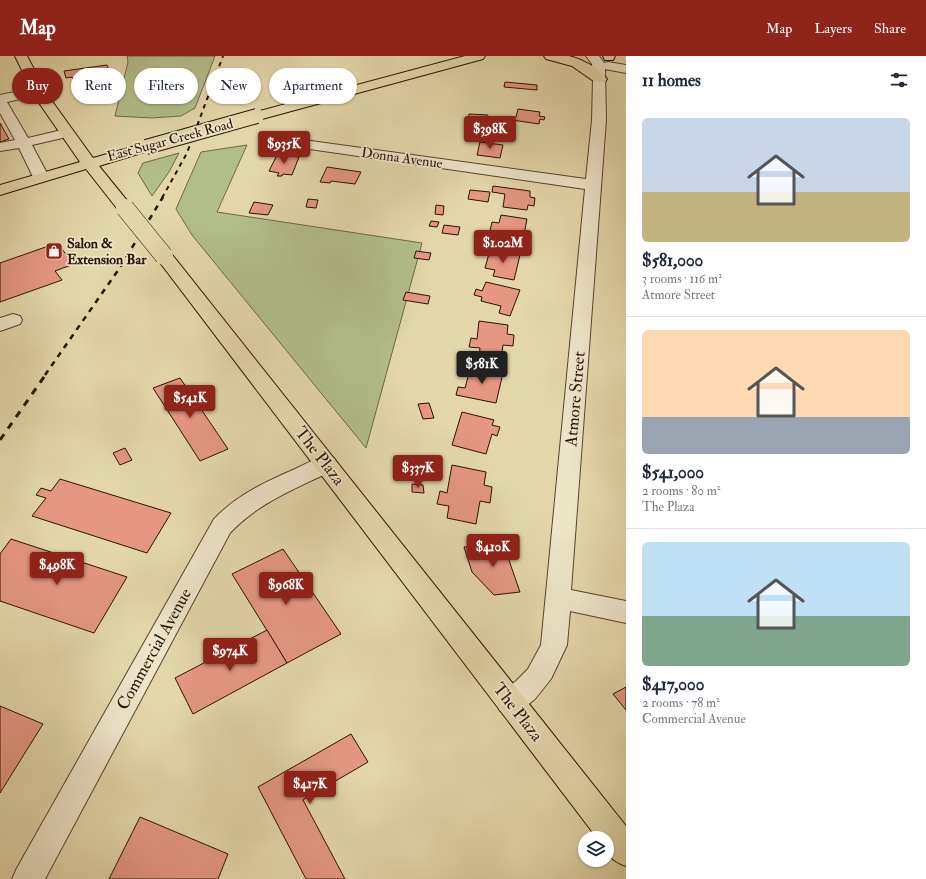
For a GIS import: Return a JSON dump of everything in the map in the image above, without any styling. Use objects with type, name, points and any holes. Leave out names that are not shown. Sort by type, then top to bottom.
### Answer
[{"type":"main road","name":"The Plaza","points":[[21,56],[27,68]]},
{"type":"main road","name":"East Sugar Creek Road","points":[[0,190],[90,162],[479,56]]},
{"type":"main road","points":[[550,56],[587,67],[607,63]]},
{"type":"main road","name":"The Plaza","points":[[47,104],[66,133],[164,256],[626,851]]},
{"type":"street","name":"Atmore Street","points":[[510,702],[524,693],[542,672],[554,645],[593,185],[607,63],[598,63],[592,56]]},
{"type":"street","points":[[607,63],[626,69]]},
{"type":"street","points":[[12,97],[0,100],[41,177]]},
{"type":"street","points":[[0,147],[66,133]]},
{"type":"street","name":"Donna Avenue","points":[[282,141],[593,185]]},
{"type":"street","name":"Commercial Avenue","points":[[28,879],[222,526],[229,517],[248,502],[326,464]]},
{"type":"street","points":[[558,598],[626,612]]},
{"type":"green space","points":[[127,56],[215,56],[210,68],[206,68],[206,79],[198,100],[198,68],[134,68],[134,104],[197,104],[195,108],[181,116],[152,118],[115,116],[118,104],[126,104],[126,70],[128,62]]},
{"type":"green space","points":[[247,145],[217,212],[422,243],[366,448],[192,235],[176,209],[201,152]]},
{"type":"green space","points":[[179,153],[169,172],[152,196],[138,173],[143,163]]},
{"type":"building","points":[[107,65],[108,68],[86,68]]},
{"type":"building","points":[[71,70],[71,77],[66,78],[64,71]]},
{"type":"building","points":[[505,82],[537,85],[537,90],[504,87]]},
{"type":"building","points":[[518,109],[540,112],[539,116],[545,117],[544,120],[540,119],[539,124],[512,120],[512,117],[516,117]]},
{"type":"building","points":[[469,114],[488,115],[486,123],[468,121]]},
{"type":"building","points":[[0,123],[9,139],[0,142]]},
{"type":"building","points":[[480,142],[503,145],[500,158],[477,155]]},
{"type":"building","points":[[277,155],[299,157],[292,175],[283,174],[282,176],[277,176],[279,173],[269,171]]},
{"type":"building","points":[[327,167],[361,172],[355,184],[331,181],[330,183],[320,182]]},
{"type":"building","points":[[493,186],[530,191],[530,197],[535,198],[534,206],[528,205],[527,210],[503,207],[505,194],[492,192]]},
{"type":"building","points":[[470,190],[490,192],[488,202],[468,199]]},
{"type":"building","points":[[308,199],[318,200],[316,208],[306,207]]},
{"type":"building","points":[[254,202],[273,205],[268,215],[249,213]]},
{"type":"building","points":[[436,205],[444,206],[443,215],[435,214]]},
{"type":"building","points":[[501,215],[527,219],[523,240],[489,235],[492,222],[499,223]]},
{"type":"building","points":[[431,221],[439,222],[437,227],[429,226]]},
{"type":"building","points":[[444,225],[460,227],[458,235],[442,233]]},
{"type":"building","points":[[57,243],[74,264],[55,271],[62,280],[0,302],[0,263]]},
{"type":"building","points":[[490,250],[520,255],[514,280],[493,276],[495,270],[485,268]]},
{"type":"building","points":[[416,251],[431,253],[429,260],[414,258]]},
{"type":"building","points":[[486,282],[520,290],[510,316],[499,313],[501,306],[481,301],[482,297],[474,295],[476,289],[482,291]]},
{"type":"building","points":[[406,292],[430,296],[428,304],[403,300]]},
{"type":"building","points":[[479,321],[508,325],[507,334],[514,335],[513,346],[503,345],[501,360],[479,357],[480,348],[469,347],[471,338],[477,339]]},
{"type":"building","points":[[471,366],[503,373],[496,403],[456,395],[458,387],[465,388]]},
{"type":"building","points":[[180,378],[228,449],[200,461],[153,388]]},
{"type":"building","points":[[429,403],[434,418],[423,419],[418,404]]},
{"type":"building","points":[[462,412],[494,420],[492,425],[500,427],[497,436],[492,434],[486,454],[452,445]]},
{"type":"building","points":[[125,448],[132,460],[120,465],[113,453]]},
{"type":"building","points":[[452,465],[486,472],[484,485],[492,487],[490,503],[480,501],[476,524],[447,518],[449,506],[437,504],[440,491],[447,493]]},
{"type":"building","points":[[60,479],[171,513],[147,553],[32,516],[46,498],[36,495],[41,488],[51,491]]},
{"type":"building","points":[[412,484],[423,485],[424,493],[412,492]]},
{"type":"building","points":[[11,539],[127,577],[94,633],[0,601],[0,554]]},
{"type":"building","points":[[503,543],[520,592],[494,595],[472,572],[464,547]]},
{"type":"building","points":[[283,549],[341,634],[287,663],[232,574]]},
{"type":"building","points":[[267,630],[287,663],[193,714],[175,678]]},
{"type":"building","points":[[626,687],[626,710],[613,694]]},
{"type":"building","points":[[0,706],[43,724],[0,793]]},
{"type":"building","points":[[351,734],[368,762],[303,800],[345,879],[306,879],[258,787]]},
{"type":"building","points":[[140,817],[228,854],[218,879],[109,879]]},
{"type":"railway","points":[[162,198],[187,153],[223,56]]},
{"type":"railway","points":[[45,375],[119,269],[163,197]]},
{"type":"railway","points":[[0,440],[46,374]]},
{"type":"place","name":"Salon & Extension Bar","points":[[54,251]]}]
